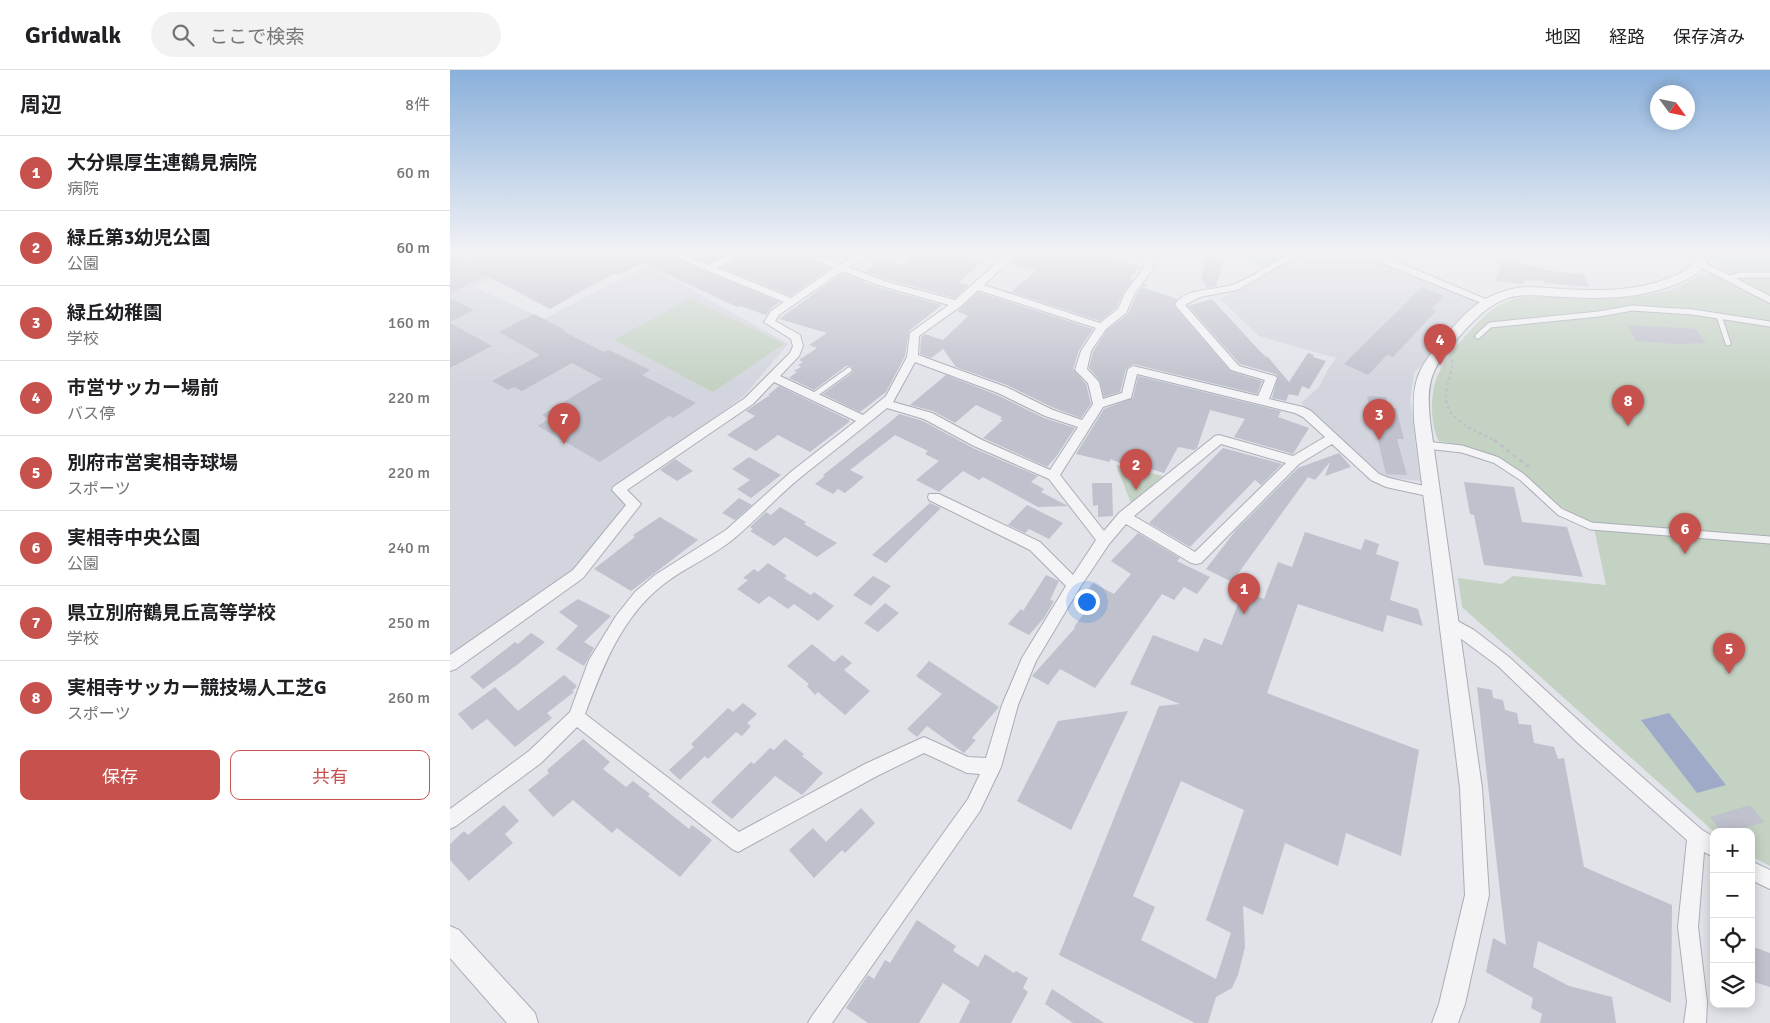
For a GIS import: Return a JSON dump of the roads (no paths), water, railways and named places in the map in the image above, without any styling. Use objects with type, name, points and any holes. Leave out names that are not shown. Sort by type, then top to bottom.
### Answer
[{"type":"street","points":[[777,295],[790,301]]},
{"type":"street","points":[[450,664],[578,574],[634,504],[618,490],[749,401],[774,377],[795,354],[798,346],[796,337],[769,322],[775,313],[798,295]]},
{"type":"street","points":[[926,295],[957,304]]},
{"type":"street","points":[[450,820],[535,757],[576,717],[595,665],[621,620],[640,596],[660,580],[731,534],[796,474],[826,452],[891,398],[912,356],[914,335],[966,295]]},
{"type":"street","points":[[1006,295],[1102,327]]},
{"type":"street","points":[[1098,404],[1093,382],[1081,370],[1086,351],[1102,327],[1122,311],[1129,295]]},
{"type":"street","points":[[1196,295],[1182,301],[1180,305],[1235,368],[1271,378],[1262,401]]},
{"type":"street","points":[[1471,295],[1488,302]]},
{"type":"street","points":[[1445,1023],[1452,1004],[1477,895],[1471,788],[1426,445],[1421,393],[1426,372],[1441,349],[1488,302],[1504,295]]},
{"type":"street","points":[[912,356],[1002,390],[1049,413],[1084,425]]},
{"type":"street","points":[[1053,476],[1098,404],[1127,395],[1133,370],[1262,401],[1307,414],[1374,477],[1386,482],[1432,492]]},
{"type":"street","points":[[774,377],[863,420]]},
{"type":"street","points":[[884,403],[928,416],[978,443],[1053,476],[1104,540]]},
{"type":"street","points":[[1124,517],[1196,559],[1295,460],[1332,438]]},
{"type":"street","points":[[819,1023],[974,805],[992,767],[1010,705],[1030,658],[1074,585],[1104,540],[1124,517],[1219,439],[1295,460]]},
{"type":"street","points":[[934,498],[1035,546],[1074,585]]},
{"type":"street","points":[[1450,623],[1476,639],[1501,658],[1584,736],[1696,836],[1710,845]]},
{"type":"street","points":[[576,717],[738,843],[870,770],[924,745],[967,765],[992,767]]},
{"type":"street","points":[[1695,1023],[1697,1002],[1688,927],[1696,836]]},
{"type":"street","points":[[1755,872],[1770,880]]},
{"type":"street","points":[[450,939],[525,1023]]},
{"type":"lane","points":[[1478,336],[1490,325],[1599,314],[1632,308],[1719,316],[1770,324]]},
{"type":"lane","points":[[1719,316],[1728,343]]},
{"type":"lane","points":[[813,396],[850,370]]},
{"type":"lane","points":[[1426,445],[1463,449],[1494,459],[1517,473],[1556,509],[1577,521],[1591,526],[1770,540]]},
{"type":"water","points":[[1669,713],[1726,785],[1697,793],[1641,720]]},
{"type":"place","name":"市営サッカー場前","points":[[1440,365]]},
{"type":"place","name":"実相寺サッカー競技場人工芝G","points":[[1628,426]]},
{"type":"place","name":"緑丘幼稚園","points":[[1379,440]]},
{"type":"place","name":"県立別府鶴見丘高等学校","points":[[564,444]]},
{"type":"place","name":"緑丘第3幼児公園","points":[[1136,490]]},
{"type":"place","name":"実相寺中央公園","points":[[1685,554]]},
{"type":"place","name":"大分県厚生連鶴見病院","points":[[1244,614]]},
{"type":"place","name":"別府市営実相寺球場","points":[[1729,674]]}]
